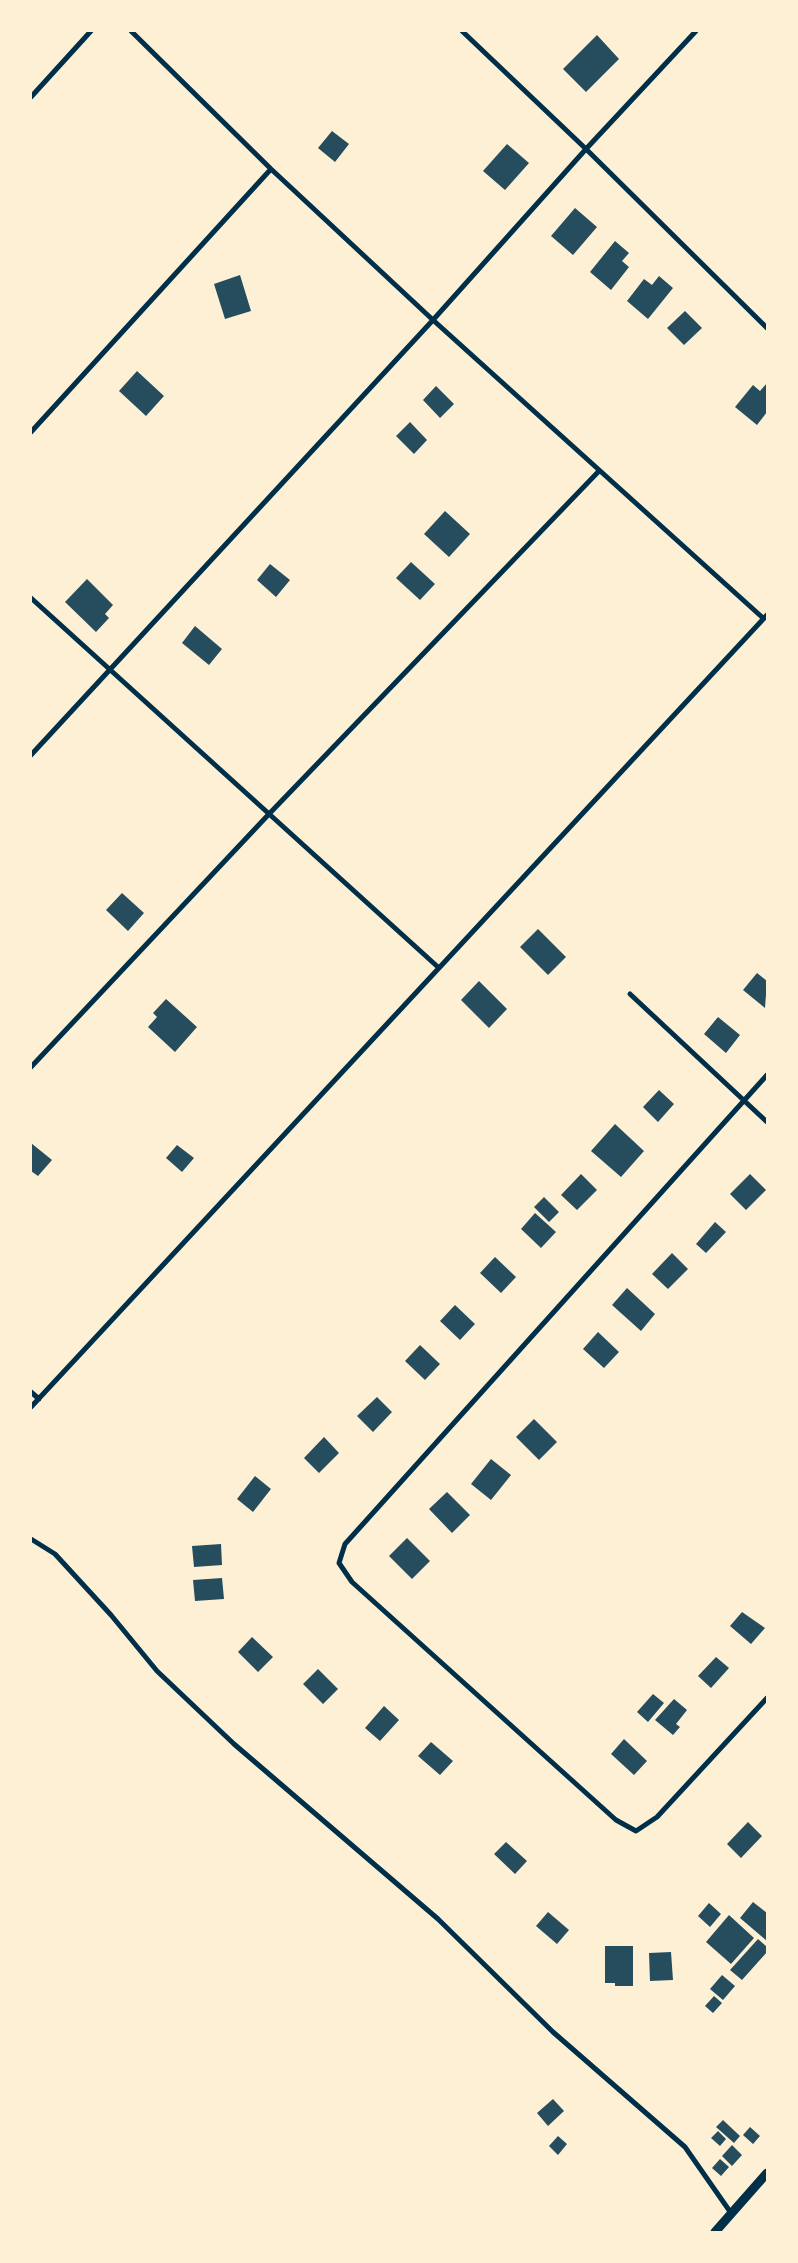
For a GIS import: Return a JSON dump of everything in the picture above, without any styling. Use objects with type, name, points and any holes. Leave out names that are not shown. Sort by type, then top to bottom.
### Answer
[{"type":"street","points":[[31,97],[91,31]]},
{"type":"street","points":[[31,1407],[765,616],[599,471],[433,320],[131,31]]},
{"type":"street","points":[[462,31],[586,149],[767,328]]},
{"type":"street","points":[[31,755],[433,320],[586,149],[696,31]]},
{"type":"street","points":[[31,432],[272,168]]},
{"type":"street","points":[[31,1067],[269,814],[599,471]]},
{"type":"street","points":[[31,598],[439,968]]},
{"type":"street","points":[[630,994],[767,1122]]},
{"type":"street","points":[[767,1074],[345,1544],[339,1563],[352,1582],[616,1820],[636,1831],[657,1817],[767,1698]]},
{"type":"street","points":[[31,1392],[39,1399]]},
{"type":"street","points":[[31,1539],[55,1554],[111,1615],[157,1671],[220,1730],[438,1919],[553,2032],[685,2147],[731,2213]]},
{"type":"street","points":[[715,2232],[767,2173]]},
{"type":"building","points":[[597,35],[619,59],[586,92],[563,69]]},
{"type":"building","points":[[332,131],[349,144],[335,162],[318,148]]},
{"type":"building","points":[[507,144],[529,163],[505,190],[483,171]]},
{"type":"building","points":[[575,208],[597,227],[573,255],[551,236]]},
{"type":"building","points":[[615,241],[629,253],[622,261],[629,267],[611,290],[590,272]]},
{"type":"building","points":[[240,275],[251,311],[225,319],[214,284]]},
{"type":"building","points":[[659,276],[673,288],[648,319],[627,301],[644,279],[652,285]]},
{"type":"building","points":[[685,311],[702,328],[684,345],[667,328]]},
{"type":"building","points":[[137,371],[164,396],[146,416],[119,391]]},
{"type":"building","points":[[767,383],[767,412],[757,425],[735,407],[753,385],[760,391]]},
{"type":"building","points":[[436,386],[454,404],[440,418],[423,400]]},
{"type":"building","points":[[410,422],[427,440],[414,454],[396,436]]},
{"type":"building","points":[[445,511],[470,534],[449,557],[424,534]]},
{"type":"building","points":[[411,562],[435,584],[420,600],[396,578]]},
{"type":"building","points":[[270,564],[290,580],[276,597],[257,580]]},
{"type":"building","points":[[87,579],[113,605],[105,614],[109,618],[96,632],[65,602]]},
{"type":"building","points":[[195,626],[222,649],[209,665],[182,643]]},
{"type":"building","points":[[122,893],[144,913],[128,931],[106,910]]},
{"type":"building","points":[[538,929],[566,957],[548,975],[520,947]]},
{"type":"building","points":[[757,973],[767,981],[765,1008],[743,990]]},
{"type":"building","points":[[479,981],[507,1009],[489,1028],[461,1000]]},
{"type":"building","points":[[166,999],[197,1027],[175,1052],[148,1027],[157,1017],[153,1013]]},
{"type":"building","points":[[718,1017],[740,1035],[726,1053],[704,1034]]},
{"type":"building","points":[[659,1090],[674,1104],[658,1122],[643,1107]]},
{"type":"building","points":[[615,1124],[644,1151],[621,1177],[591,1151]]},
{"type":"building","points":[[31,1143],[52,1160],[38,1176],[31,1171]]},
{"type":"building","points":[[177,1145],[194,1158],[182,1172],[166,1158]]},
{"type":"building","points":[[581,1174],[597,1190],[577,1210],[561,1195]]},
{"type":"building","points":[[750,1174],[766,1190],[746,1210],[730,1194]]},
{"type":"building","points":[[544,1197],[559,1212],[549,1222],[534,1207]]},
{"type":"building","points":[[535,1213],[556,1232],[541,1248],[521,1229]]},
{"type":"building","points":[[715,1222],[726,1232],[706,1253],[696,1244]]},
{"type":"building","points":[[672,1253],[688,1269],[668,1289],[652,1274]]},
{"type":"building","points":[[495,1257],[516,1277],[501,1293],[480,1273]]},
{"type":"building","points":[[627,1288],[655,1314],[641,1331],[612,1305]]},
{"type":"building","points":[[455,1305],[475,1324],[460,1340],[440,1321]]},
{"type":"building","points":[[598,1332],[619,1352],[604,1368],[583,1349]]},
{"type":"building","points":[[420,1345],[440,1364],[425,1380],[405,1361]]},
{"type":"building","points":[[377,1397],[392,1412],[373,1432],[357,1416]]},
{"type":"building","points":[[534,1419],[557,1442],[539,1460],[516,1437]]},
{"type":"building","points":[[324,1437],[339,1453],[319,1473],[304,1458]]},
{"type":"building","points":[[491,1459],[511,1475],[491,1500],[471,1484]]},
{"type":"building","points":[[255,1476],[271,1489],[253,1512],[237,1499]]},
{"type":"building","points":[[447,1492],[470,1515],[452,1533],[429,1509]]},
{"type":"building","points":[[407,1538],[430,1561],[412,1579],[389,1556]]},
{"type":"building","points":[[221,1544],[222,1565],[194,1567],[192,1546]]},
{"type":"building","points":[[222,1578],[224,1599],[195,1601],[193,1580]]},
{"type":"building","points":[[742,1612],[765,1628],[751,1644],[730,1626]]},
{"type":"building","points":[[252,1637],[273,1657],[258,1672],[238,1652]]},
{"type":"building","points":[[716,1657],[729,1668],[711,1688],[698,1676]]},
{"type":"building","points":[[318,1669],[338,1689],[323,1704],[303,1684]]},
{"type":"building","points":[[653,1694],[664,1703],[648,1722],[637,1712]]},
{"type":"building","points":[[674,1699],[687,1710],[676,1724],[680,1727],[673,1735],[655,1720]]},
{"type":"building","points":[[384,1706],[399,1720],[380,1741],[365,1728]]},
{"type":"building","points":[[624,1739],[647,1761],[634,1775],[611,1754]]},
{"type":"building","points":[[431,1742],[453,1761],[440,1775],[418,1756]]},
{"type":"building","points":[[748,1822],[762,1836],[741,1858],[727,1844]]},
{"type":"building","points":[[506,1842],[527,1861],[515,1874],[494,1854]]},
{"type":"building","points":[[753,1902],[767,1913],[767,1941],[740,1918]]},
{"type":"building","points":[[709,1903],[721,1914],[710,1927],[698,1916]]},
{"type":"building","points":[[548,1912],[569,1930],[557,1944],[536,1926]]},
{"type":"building","points":[[729,1915],[754,1938],[731,1964],[706,1942]]},
{"type":"building","points":[[758,1939],[767,1947],[767,1952],[742,1980],[730,1970]]},
{"type":"building","points":[[605,1946],[633,1946],[633,1986],[615,1986],[615,1983],[605,1983]]},
{"type":"building","points":[[671,1952],[673,1980],[650,1981],[649,1953]]},
{"type":"building","points":[[722,1975],[735,1986],[723,2000],[710,1989]]},
{"type":"building","points":[[714,1996],[722,2003],[713,2013],[705,2006]]},
{"type":"building","points":[[553,2099],[564,2111],[548,2126],[537,2113]]},
{"type":"building","points":[[723,2120],[740,2136],[734,2143],[716,2127]]},
{"type":"building","points":[[750,2127],[760,2136],[753,2144],[743,2135]]},
{"type":"building","points":[[718,2131],[726,2139],[720,2146],[711,2138]]},
{"type":"building","points":[[558,2136],[567,2144],[558,2155],[549,2146]]},
{"type":"building","points":[[732,2145],[742,2155],[732,2166],[722,2156]]},
{"type":"building","points":[[720,2159],[729,2167],[721,2176],[712,2168]]}]
